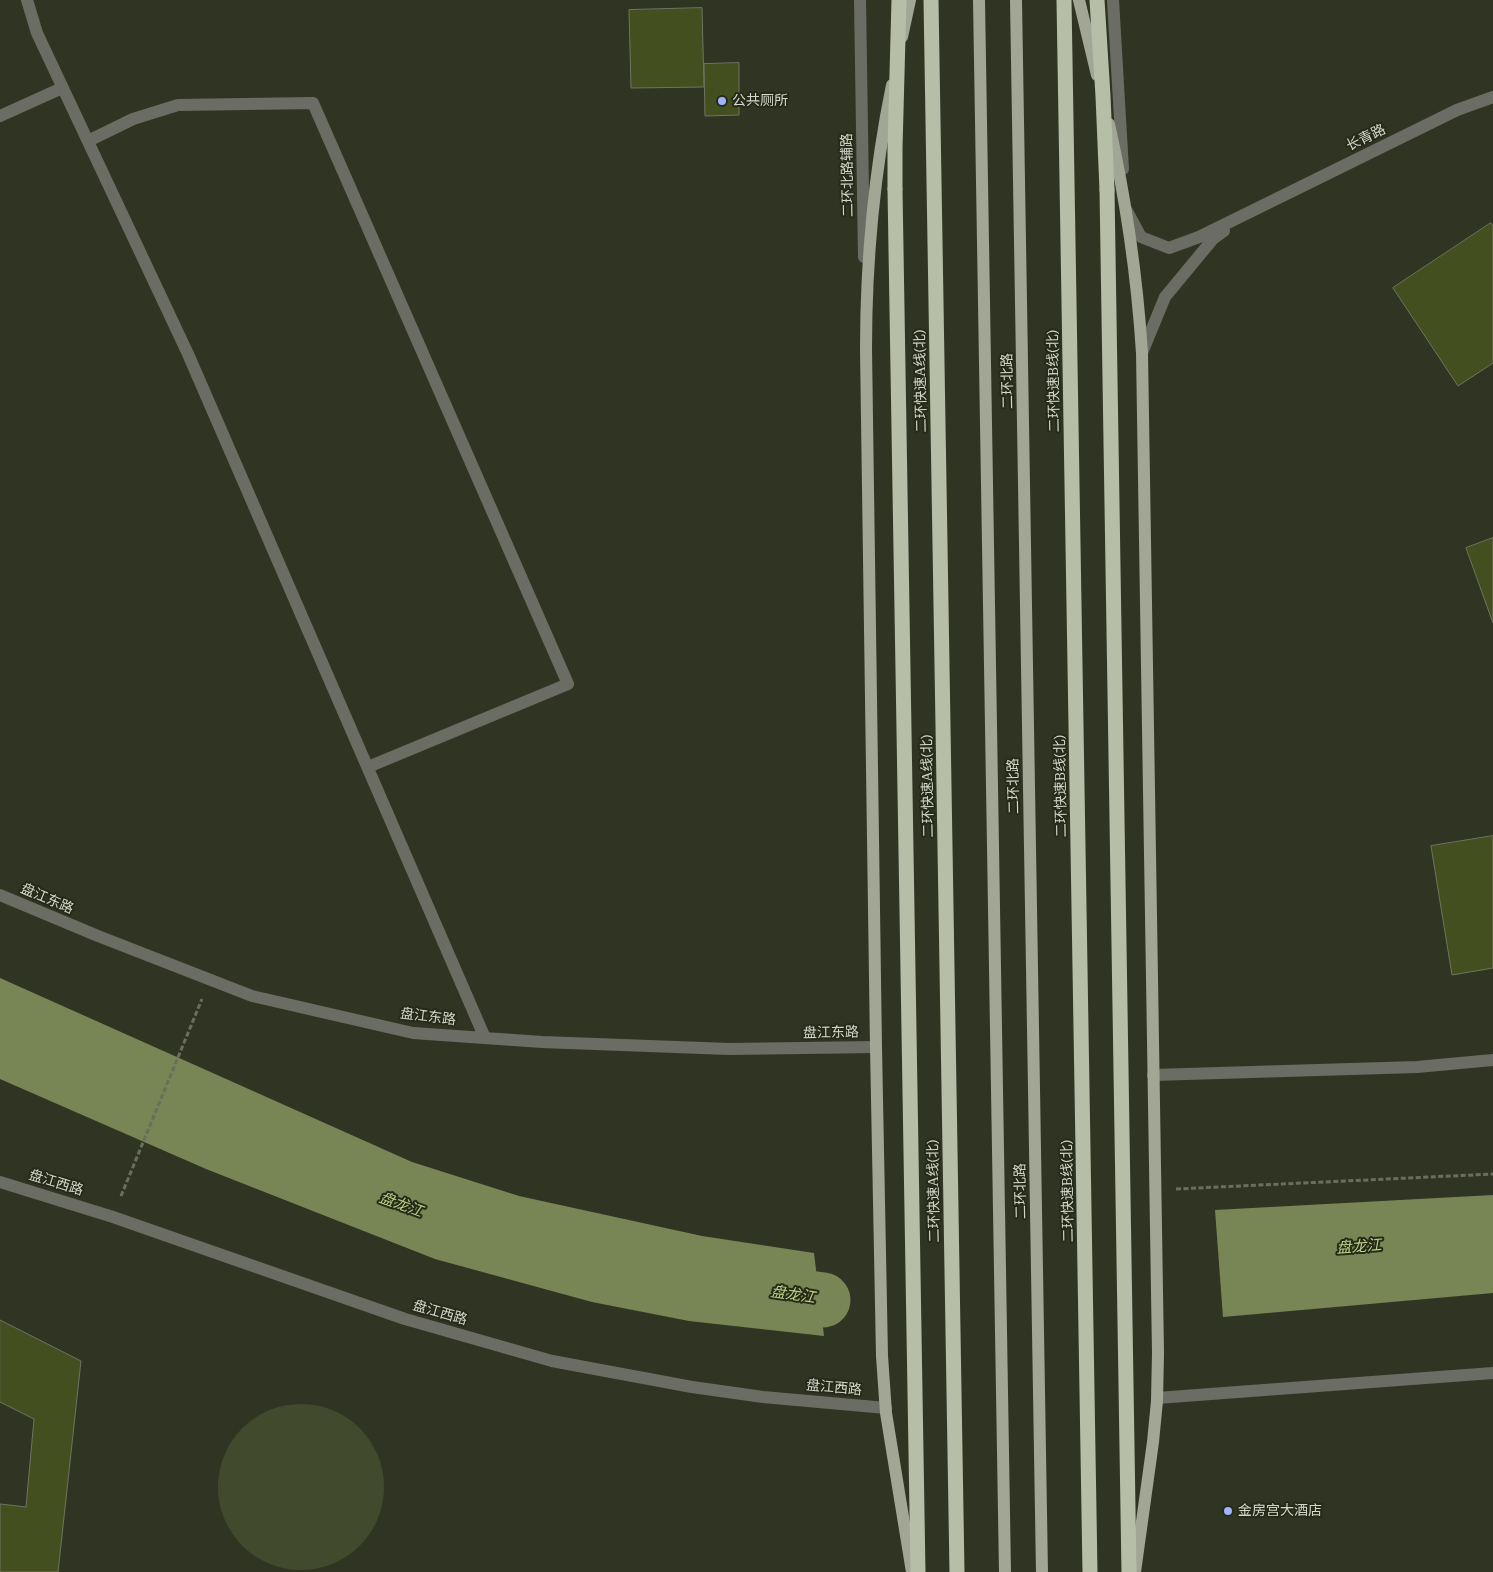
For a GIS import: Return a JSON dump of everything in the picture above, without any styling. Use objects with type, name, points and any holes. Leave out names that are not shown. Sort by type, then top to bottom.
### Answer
[{"type":"highway","points":[[899,0],[895,165],[918,1572]]},
{"type":"highway","name":"二环快速A线(北)","points":[[931,0],[957,1572]]},
{"type":"highway","name":"二环快速B线(北)","points":[[1064,0],[1090,1572]]},
{"type":"highway","points":[[1097,0],[1107,190],[1129,1572]]},
{"type":"main road","points":[[910,0],[881,139],[874,190],[866,294],[866,350],[882,1356],[886,1408],[912,1572]]},
{"type":"main road","name":"二环北路","points":[[979,0],[1005,1572]]},
{"type":"main road","name":"二环北路","points":[[1016,0],[1042,1572]]},
{"type":"main road","points":[[1079,0],[1109,123],[1126,210],[1137,286],[1142,352],[1158,1323],[1157,1398],[1151,1462],[1135,1572]]},
{"type":"street","points":[[27,0],[36,33],[188,354],[485,1038]]},
{"type":"street","name":"二环北路辅路","points":[[860,0],[866,350]]},
{"type":"street","points":[[1113,0],[1126,210],[1141,237],[1168,248],[1199,237],[1253,211]]},
{"type":"street","points":[[0,116],[62,88]]},
{"type":"street","name":"长青路","points":[[1253,211],[1457,110],[1493,97]]},
{"type":"street","points":[[88,141],[133,120],[178,105],[313,103],[568,684],[368,767]]},
{"type":"street","points":[[1142,352],[1165,297],[1213,238],[1253,211]]},
{"type":"street","name":"盘江东路","points":[[0,895],[98,936],[252,996],[413,1033],[542,1042],[729,1049],[876,1047]]},
{"type":"street","points":[[1153,1075],[1418,1067],[1493,1060]]},
{"type":"street","name":"盘江西路","points":[[0,1182],[113,1217],[405,1318],[552,1361],[692,1387],[763,1397],[886,1408]]},
{"type":"street","points":[[1157,1398],[1493,1373]]},
{"type":"path","points":[[113,1217],[192,1024]]},
{"type":"path","points":[[1155,1190],[1493,1174]]},
{"type":"shaded area","points":[[301,1404],[325,1408],[340,1414],[365,1435],[374,1448],[380,1463],[384,1487],[380,1511],[374,1526],[353,1551],[340,1560],[325,1566],[301,1570],[277,1566],[262,1560],[237,1539],[228,1526],[222,1511],[218,1487],[222,1463],[228,1448],[249,1423],[262,1414],[277,1408]]},
{"type":"water","points":[[0,978],[412,1162],[519,1196],[702,1236],[814,1253],[824,1336],[689,1321],[592,1302],[435,1259],[206,1169],[0,1079]]},
{"type":"water","points":[[1493,1195],[1493,1293],[1223,1317],[1215,1210]]},
{"type":"building","points":[[702,8],[704,87],[631,88],[629,10]]},
{"type":"building","name":"公共厕所","points":[[739,63],[739,115],[705,116],[704,64]]},
{"type":"building","points":[[1491,223],[1493,226],[1493,363],[1458,386],[1393,288]]},
{"type":"building","points":[[1493,538],[1493,623],[1466,548]]},
{"type":"building","points":[[1493,836],[1493,968],[1452,975],[1431,846]]},
{"type":"building","points":[[0,1320],[81,1361],[58,1572],[0,1572],[0,1504],[26,1507],[34,1419],[0,1402]]},
{"type":"waterway","name":"盘龙江","points":[[744,1289],[823,1300]]},
{"type":"place","name":"公共厕所","points":[[722,101]]},
{"type":"place","name":"金房宫大酒店","points":[[1228,1511]]}]
